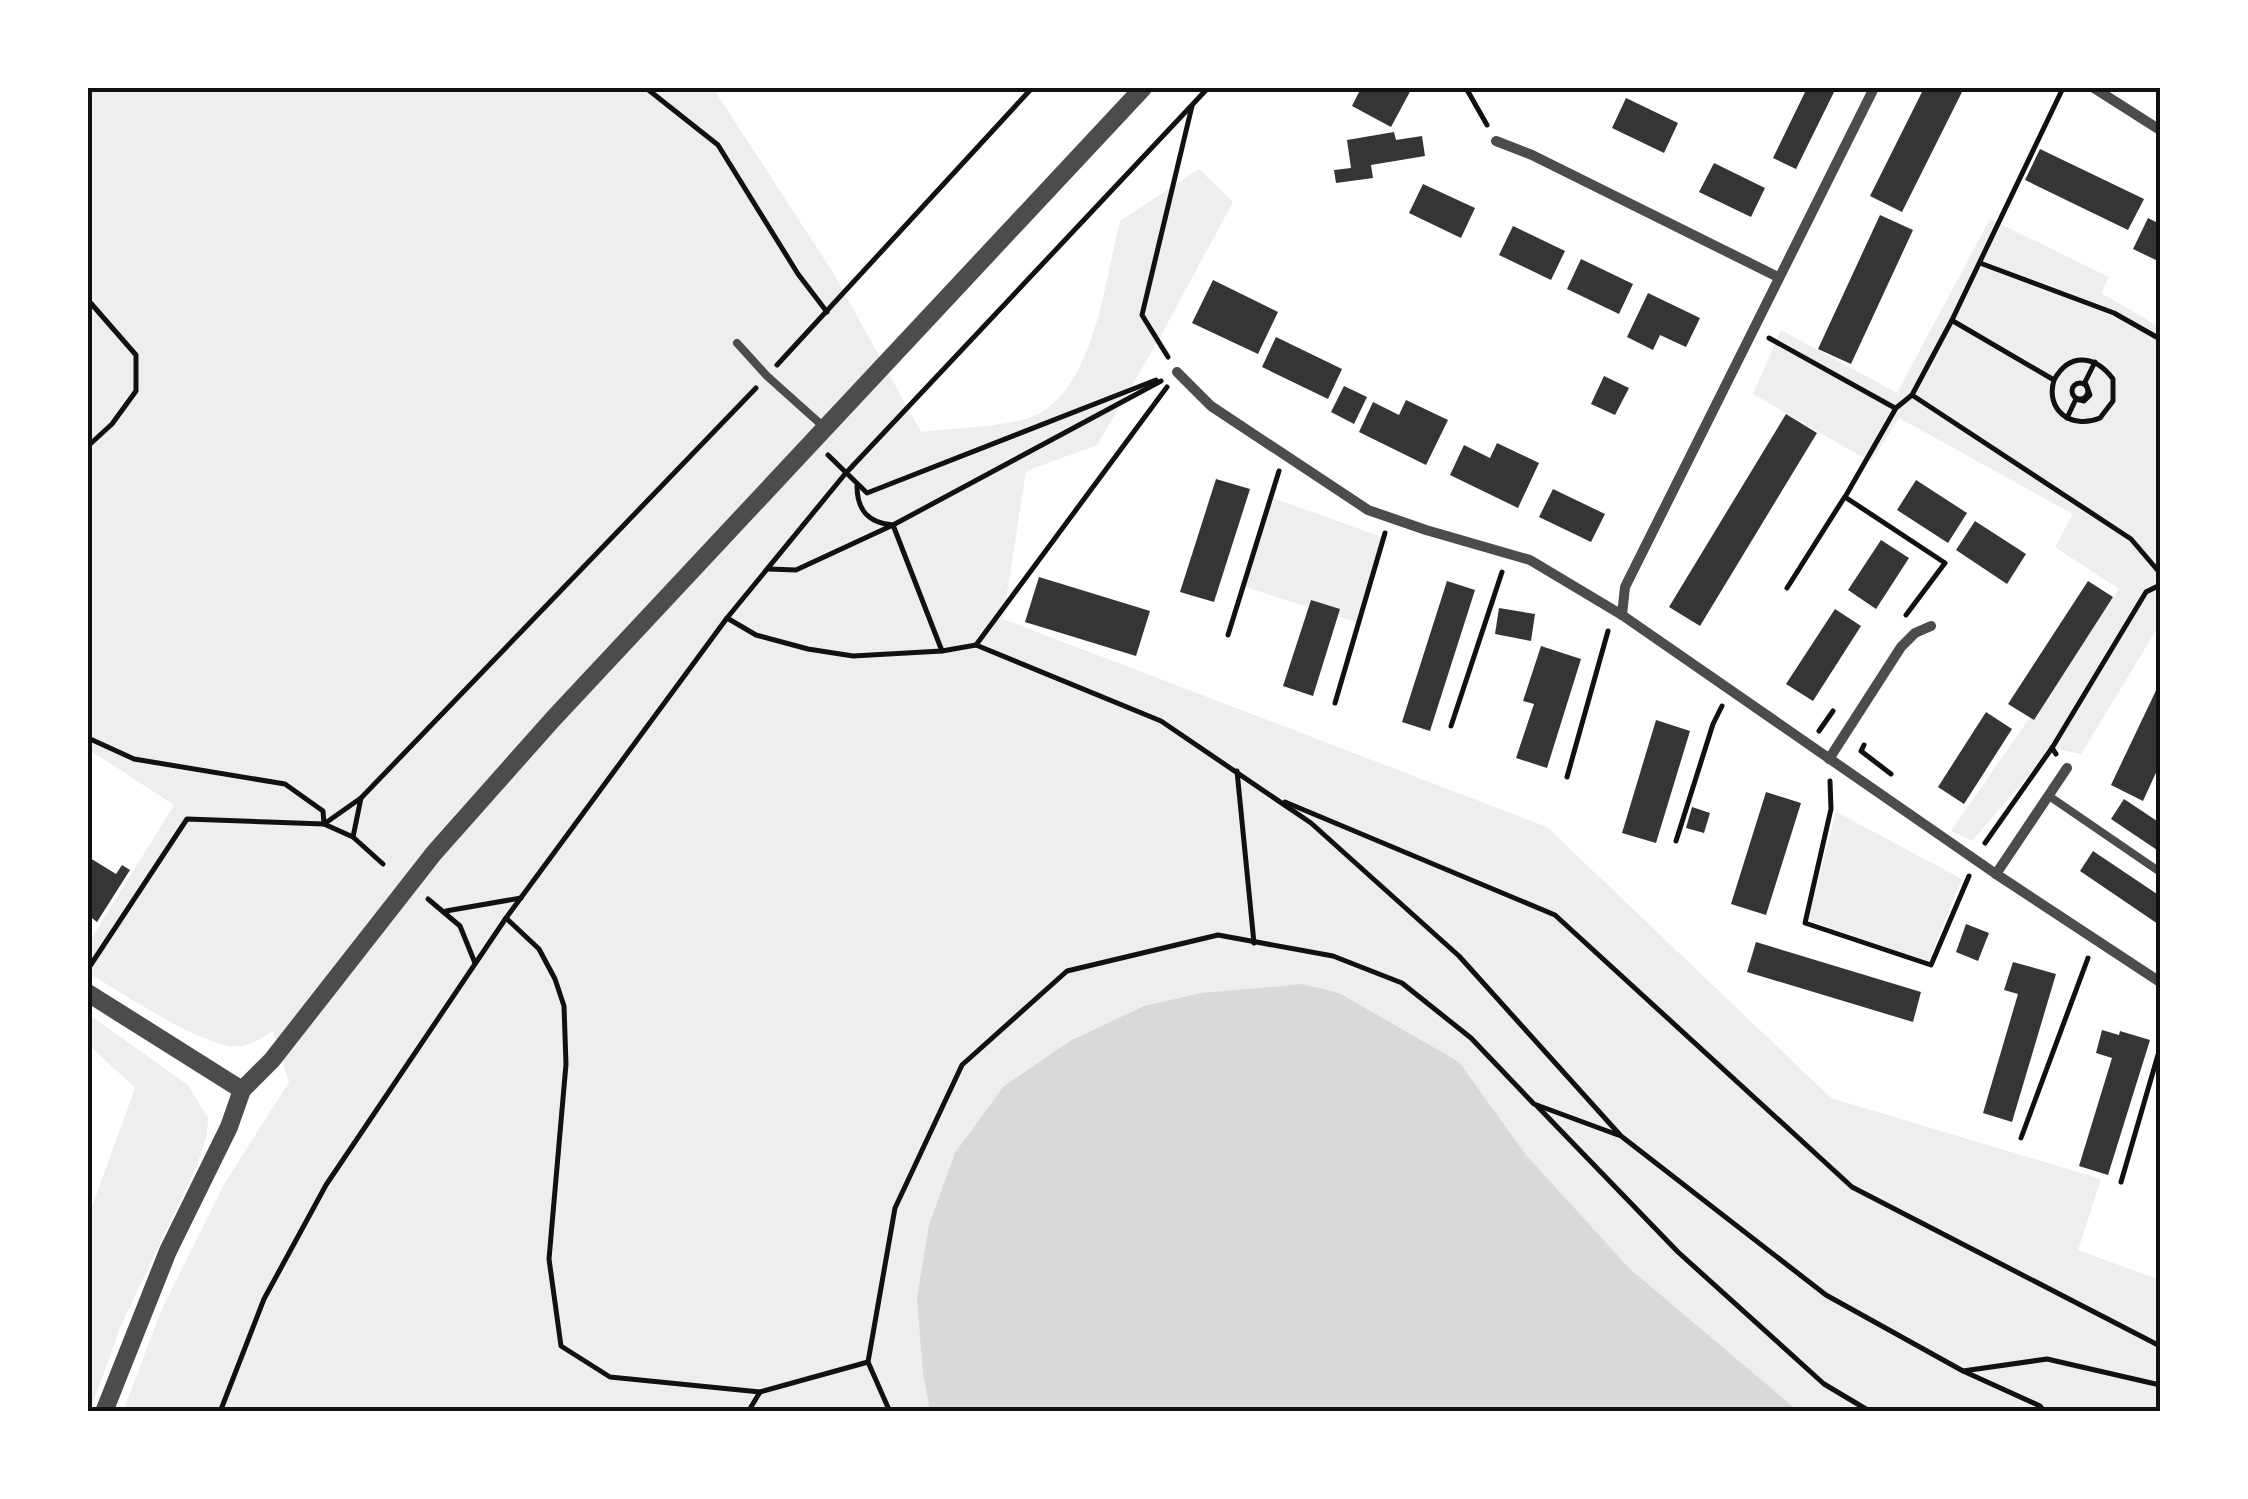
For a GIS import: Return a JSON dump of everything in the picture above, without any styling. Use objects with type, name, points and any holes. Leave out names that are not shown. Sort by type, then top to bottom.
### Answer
[{"type":"street","points":[[104,1412],[155,1282],[229,1127],[242,1090],[272,1060],[434,853],[552,719],[1143,88]]},
{"type":"street","points":[[1618,613],[1626,586],[1874,88]]},
{"type":"street","points":[[2094,88],[2160,130]]},
{"type":"street","points":[[1496,141],[1778,277]]},
{"type":"street","points":[[1177,372],[1210,406],[1368,510],[1530,560],[1618,613],[1996,874],[2160,982]]},
{"type":"street","points":[[1829,759],[1901,647],[1915,633],[1931,626]]},
{"type":"street","points":[[1996,874],[2067,768]]},
{"type":"street","points":[[88,993],[242,1090]]},
{"type":"lane","points":[[737,343],[820,433]]},
{"type":"lane","points":[[2049,796],[2160,872]]},
{"type":"path","points":[[646,88],[718,145],[798,274],[828,313]]},
{"type":"path","points":[[324,824],[360,798],[828,313],[1032,88]]},
{"type":"path","points":[[220,1412],[264,1299],[326,1185],[506,918],[728,618],[845,474],[1208,88]]},
{"type":"path","points":[[1466,88],[1496,141]]},
{"type":"path","points":[[1787,588],[1896,408],[1912,395],[2063,88]]},
{"type":"path","points":[[1177,372],[1142,316],[1192,104]]},
{"type":"path","points":[[1979,262],[2114,313],[2160,340]]},
{"type":"path","points":[[88,300],[136,355],[136,391],[112,424],[88,446]]},
{"type":"path","points":[[1952,320],[2054,380]]},
{"type":"path","points":[[1753,330],[1896,408]]},
{"type":"path","points":[[2069,362],[2095,362],[2113,380],[2113,401],[2093,421],[2076,422],[2052,404],[2050,391],[2060,368],[2069,362]]},
{"type":"path","points":[[2085,383],[2073,383],[2070,391],[2076,399],[2084,400],[2090,395],[2085,383],[2095,362]]},
{"type":"path","points":[[820,433],[845,474],[867,493],[1177,372]]},
{"type":"path","points":[[768,569],[796,570],[893,525],[1177,372]]},
{"type":"path","points":[[976,646],[1177,372]]},
{"type":"path","points":[[1912,395],[2131,539],[2160,573]]},
{"type":"path","points":[[2067,418],[2076,399]]},
{"type":"path","points":[[1228,635],[1284,454]]},
{"type":"path","points":[[857,484],[859,505],[867,517],[878,524],[893,525]]},
{"type":"path","points":[[1845,497],[1945,563],[1896,628]]},
{"type":"path","points":[[1336,703],[1390,518]]},
{"type":"path","points":[[893,525],[942,651]]},
{"type":"path","points":[[1451,726],[1508,554]]},
{"type":"path","points":[[1929,585],[1931,626]]},
{"type":"path","points":[[2004,862],[1983,846],[2052,748],[2146,592],[2160,585]]},
{"type":"path","points":[[1567,777],[1618,613]]},
{"type":"path","points":[[728,618],[756,635],[853,656],[976,646],[1162,720],[1311,822],[1460,956],[1621,1136],[1826,1296],[2045,1412]]},
{"type":"path","points":[[1676,840],[1713,724],[1730,690]]},
{"type":"path","points":[[1808,745],[1841,701]]},
{"type":"path","points":[[1870,736],[1861,751],[1892,774]]},
{"type":"path","points":[[88,738],[134,759],[285,784],[322,811],[324,824]]},
{"type":"path","points":[[2052,748],[2067,768]]},
{"type":"path","points":[[1829,759],[1831,809],[1805,923],[1931,965],[1976,860]]},
{"type":"path","points":[[1237,772],[1254,943]]},
{"type":"path","points":[[354,837],[360,798]]},
{"type":"path","points":[[1276,798],[1556,915],[1852,1186],[2160,1346]]},
{"type":"path","points":[[88,969],[187,819],[324,824],[354,837],[383,864]]},
{"type":"path","points":[[425,897],[460,926],[476,963]]},
{"type":"path","points":[[446,911],[521,898]]},
{"type":"path","points":[[506,918],[538,949],[555,978],[564,1006],[566,1064],[549,1258],[561,1346],[610,1377],[760,1392],[868,1362]]},
{"type":"path","points":[[890,1412],[868,1362],[895,1208],[962,1066],[1068,972],[1218,935],[1333,956],[1402,983],[1471,1038],[1693,1265],[1824,1384],[1872,1412]]},
{"type":"path","points":[[2021,1138],[2096,939]]},
{"type":"path","points":[[2121,1182],[2160,1048]]},
{"type":"path","points":[[1534,1104],[1621,1136]]},
{"type":"path","points":[[1962,1371],[2047,1359],[2160,1385]]},
{"type":"path","points":[[748,1412],[760,1392]]},
{"type":"shaded area","points":[[88,88],[713,88],[834,274],[921,432],[1018,421],[1051,406],[1069,386],[1093,333],[1120,221],[1199,169],[1233,202],[1097,445],[1026,471],[1003,619],[1547,827],[1831,1098],[2101,1179],[2078,1250],[2160,1280],[2160,1411],[123,1411],[163,1306],[223,1186],[289,1082],[273,1031],[241,1046],[214,1042],[158,1015],[88,973],[88,944],[174,805],[88,749]]},
{"type":"shaded area","points":[[1990,219],[2109,277],[2101,293],[2160,327],[2160,624],[2081,754],[2052,748],[1972,841],[1951,831],[2119,589],[2055,547],[2073,514],[1899,418],[1871,462],[1753,394],[1781,330],[1897,393]]},
{"type":"shaded area","points":[[1273,498],[1382,537],[1356,622],[1245,587]]},
{"type":"shaded area","points":[[1836,812],[1962,879],[1928,962],[1808,920]]},
{"type":"shaded area","points":[[1302,984],[1339,993],[1459,1062],[1526,1155],[1630,1269],[1798,1411],[930,1411],[917,1298],[929,1225],[955,1153],[1003,1087],[1070,1041],[1144,1006],[1202,993]]},
{"type":"shaded area","points":[[88,1014],[188,1085],[208,1118],[197,1165],[120,1328],[90,1412],[88,1218],[135,1088],[88,1044]]},
{"type":"building","points":[[1361,88],[1412,88],[1391,127],[1352,106]]},
{"type":"building","points":[[1807,88],[1836,88],[1796,169],[1773,158]]},
{"type":"building","points":[[1924,88],[1964,88],[1902,212],[1870,196]]},
{"type":"building","points":[[1626,98],[1678,123],[1664,153],[1612,128]]},
{"type":"building","points":[[1394,132],[1396,140],[1422,136],[1425,156],[1371,165],[1373,178],[1336,183],[1334,170],[1351,168],[1347,140]]},
{"type":"building","points":[[2040,149],[2144,199],[2128,230],[2025,180]]},
{"type":"building","points":[[1714,163],[1765,188],[1751,217],[1699,192]]},
{"type":"building","points":[[1423,184],[1475,208],[1461,238],[1409,213]]},
{"type":"building","points":[[1880,215],[1913,230],[1851,364],[1818,349]]},
{"type":"building","points":[[2148,218],[2160,224],[2160,262],[2133,249]]},
{"type":"building","points":[[1513,226],[1565,251],[1551,280],[1499,255]]},
{"type":"building","points":[[1581,259],[1633,284],[1619,314],[1567,289]]},
{"type":"building","points":[[1213,280],[1278,312],[1258,354],[1192,323]]},
{"type":"building","points":[[1648,293],[1700,318],[1686,347],[1660,335],[1653,350],[1627,337]]},
{"type":"building","points":[[1276,337],[1342,369],[1328,399],[1262,367]]},
{"type":"building","points":[[1604,376],[1629,388],[1615,415],[1591,404]]},
{"type":"building","points":[[1344,386],[1367,397],[1354,424],[1331,412]]},
{"type":"building","points":[[1406,400],[1448,420],[1426,465],[1359,432],[1373,402],[1399,415]]},
{"type":"building","points":[[1786,414],[1817,433],[1700,626],[1669,607]]},
{"type":"building","points":[[1497,443],[1539,463],[1518,508],[1450,475],[1464,445],[1490,458]]},
{"type":"building","points":[[1216,479],[1250,489],[1214,602],[1180,592]]},
{"type":"building","points":[[1916,480],[1967,513],[1948,543],[1897,510]]},
{"type":"building","points":[[1553,489],[1605,514],[1591,542],[1539,517]]},
{"type":"building","points":[[1975,521],[2026,554],[2007,584],[1956,550]]},
{"type":"building","points":[[1881,540],[1909,558],[1876,609],[1848,590]]},
{"type":"building","points":[[1039,577],[1150,611],[1136,656],[1025,622]]},
{"type":"building","points":[[1447,581],[1475,590],[1430,731],[1402,722]]},
{"type":"building","points":[[2088,581],[2113,597],[2034,720],[2008,704]]},
{"type":"building","points":[[1311,600],[1340,609],[1313,696],[1283,686]]},
{"type":"building","points":[[1499,608],[1535,614],[1531,641],[1495,634]]},
{"type":"building","points":[[1835,609],[1861,626],[1813,701],[1786,684]]},
{"type":"building","points":[[1541,646],[1581,659],[1547,768],[1516,758],[1534,704],[1523,701]]},
{"type":"building","points":[[2160,682],[2160,764],[2143,801],[2111,785]]},
{"type":"building","points":[[1986,712],[2012,729],[1964,804],[1938,787]]},
{"type":"building","points":[[1656,720],[1690,731],[1656,843],[1622,833]]},
{"type":"building","points":[[1766,792],[1801,803],[1766,915],[1731,904]]},
{"type":"building","points":[[2124,799],[2160,823],[2160,852],[2111,819]]},
{"type":"building","points":[[1692,807],[1710,813],[1704,833],[1686,828]]},
{"type":"building","points":[[2093,851],[2160,896],[2158,924],[2080,871]]},
{"type":"building","points":[[90,858],[116,874],[122,865],[130,870],[97,922],[88,915]]},
{"type":"building","points":[[1966,924],[1989,933],[1978,961],[1956,952]]},
{"type":"building","points":[[1756,942],[1921,992],[1913,1022],[1747,972]]},
{"type":"building","points":[[2013,962],[2056,974],[2012,1122],[1983,1113],[2018,994],[2004,990]]},
{"type":"building","points":[[2102,1030],[2150,1040],[2108,1175],[2079,1166],[2112,1058],[2096,1053]]}]
